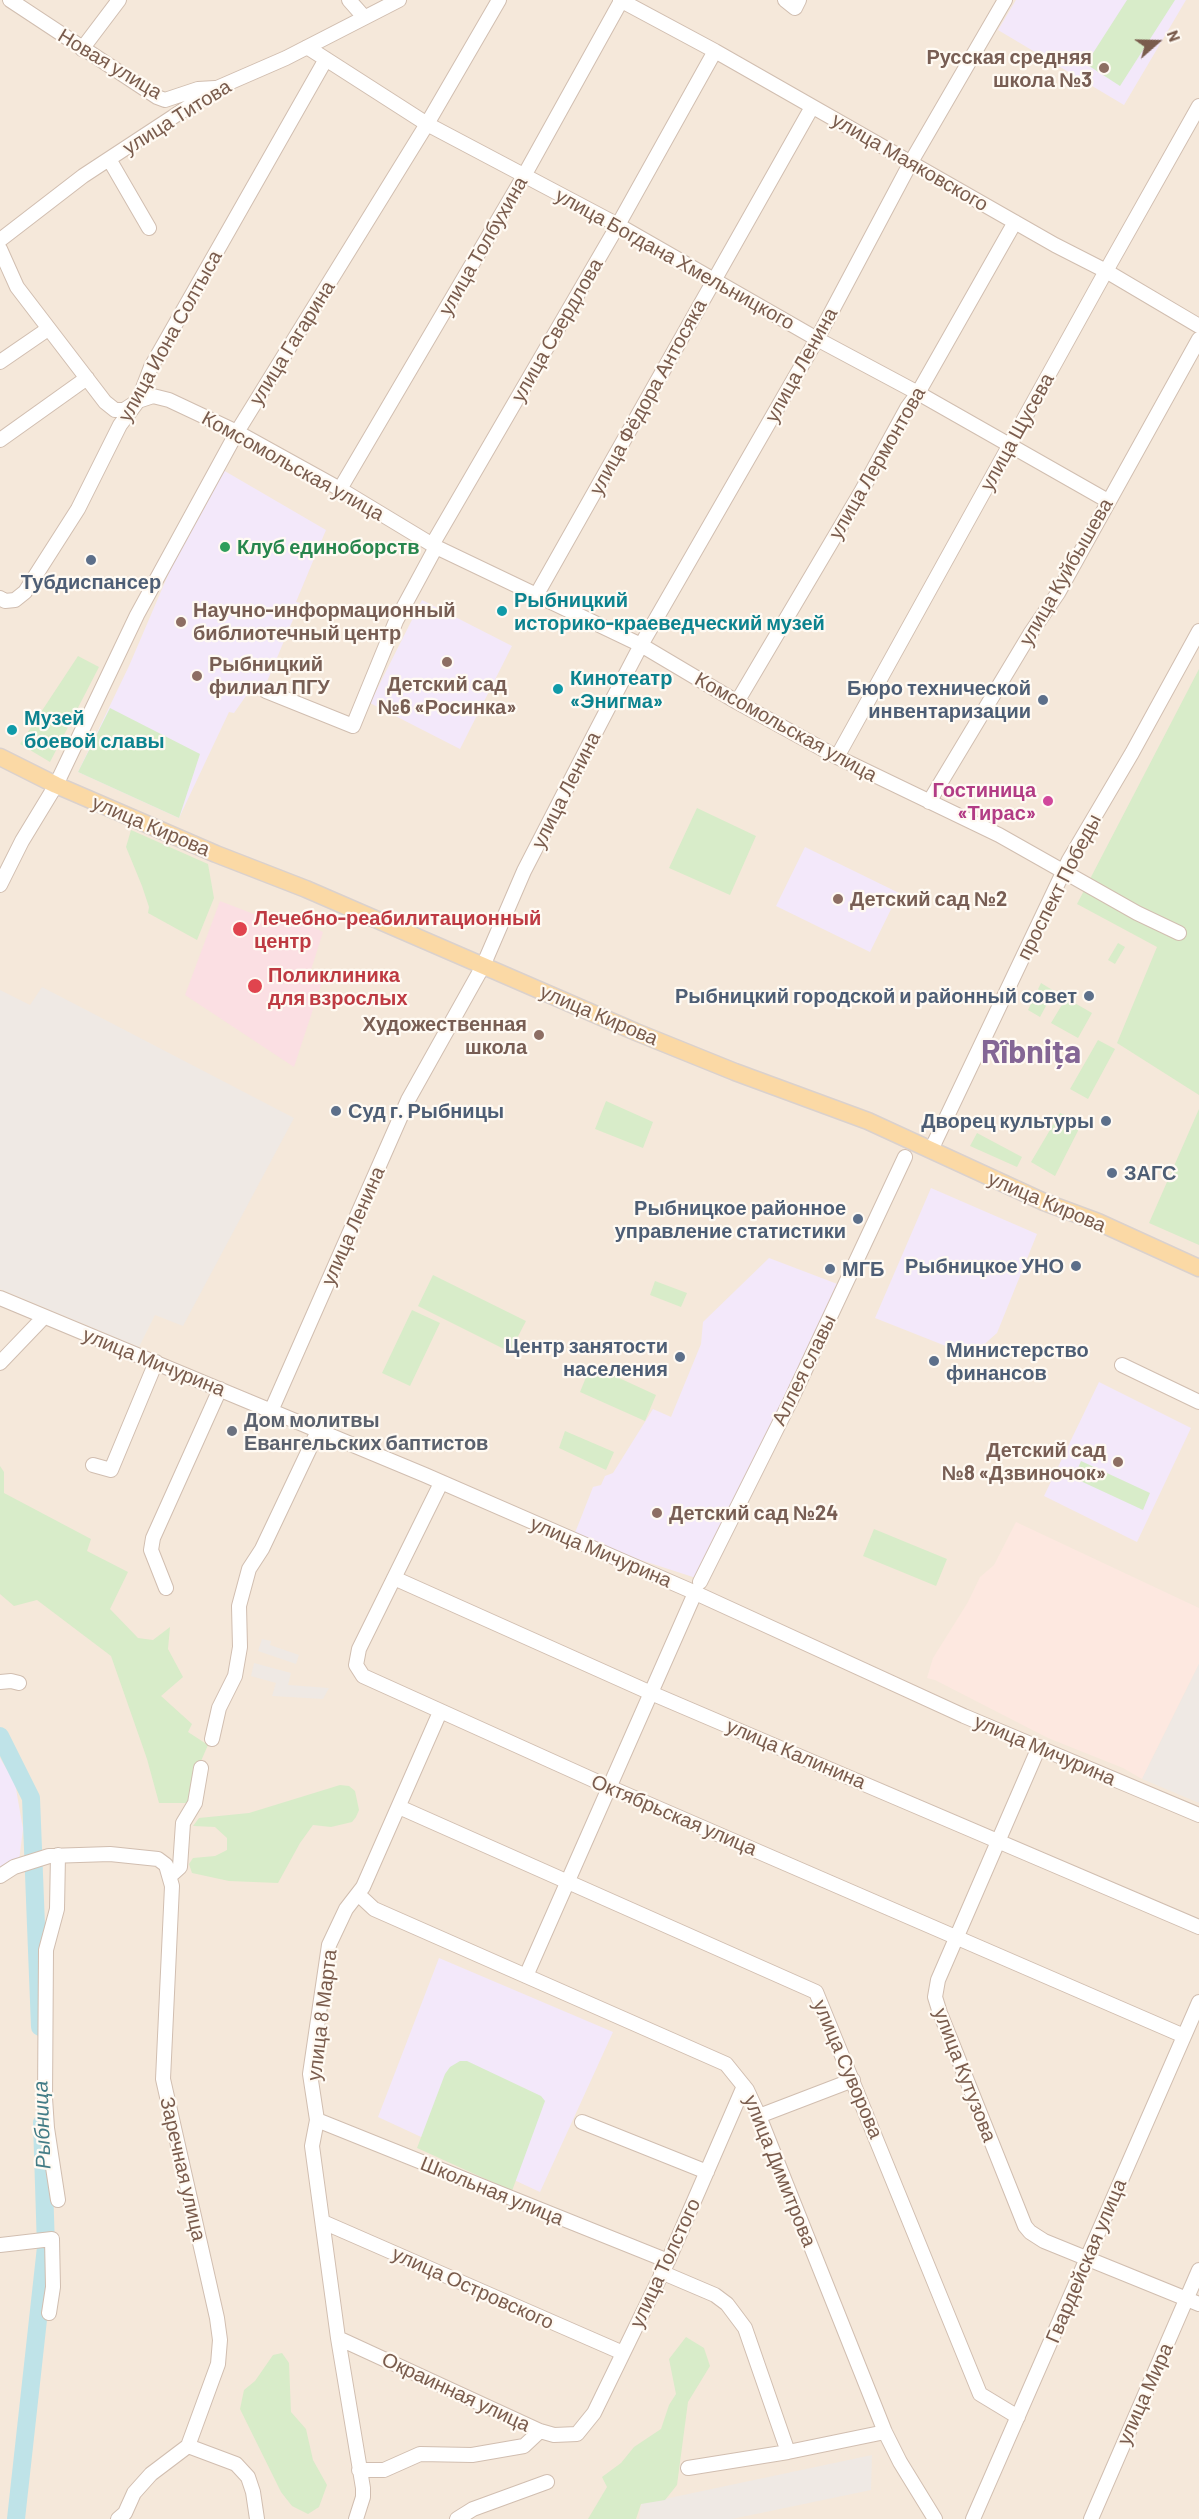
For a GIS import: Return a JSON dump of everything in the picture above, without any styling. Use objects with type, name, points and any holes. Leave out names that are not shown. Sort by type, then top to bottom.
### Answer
[{"type":"main road","name":"улица Кирова","points":[[0,757],[56,786],[216,854],[300,886],[646,1036],[868,1121],[1035,1198],[1098,1222],[1199,1268]]},
{"type":"street","name":"Новая улица","points":[[10,0],[157,98],[165,100],[198,89],[217,88]]},
{"type":"street","points":[[82,49],[119,0]]},
{"type":"street","points":[[348,0],[364,17]]},
{"type":"street","name":"улица Титова","points":[[0,240],[83,176],[217,88],[307,47],[399,0]]},
{"type":"street","name":"улица Гагарина","points":[[0,885],[21,844],[56,786],[137,615],[237,432],[427,124],[499,0]]},
{"type":"street","name":"улица Маяковского","points":[[621,0],[1015,222],[1106,270],[1199,326]]},
{"type":"street","name":"улица Толбухина","points":[[340,489],[525,174],[621,0]]},
{"type":"street","points":[[785,0],[795,8],[799,0]]},
{"type":"street","name":"улица Ленина","points":[[271,1411],[408,1100],[483,966],[524,871],[641,645],[817,339],[911,162],[1005,0]]},
{"type":"street","name":"улица Богдана Хмельницкого","points":[[307,47],[427,124],[618,225],[1108,501]]},
{"type":"street","name":"улица Свердлова","points":[[266,691],[352,726],[396,621],[434,546],[715,51]]},
{"type":"street","name":"улица Иона Солтыса","points":[[2,600],[15,600],[24,592],[78,509],[120,425],[138,401],[151,367],[326,59]]},
{"type":"street","name":"улица Фёдора Антосяка","points":[[537,594],[812,106]]},
{"type":"street","name":"улица Щусева","points":[[837,758],[1199,106]]},
{"type":"street","points":[[109,159],[149,228]]},
{"type":"street","name":"улица Лермонтова","points":[[736,702],[861,492],[906,408],[918,393],[1015,222]]},
{"type":"street","points":[[0,249],[18,286],[48,329],[115,410],[120,425]]},
{"type":"street","points":[[0,362],[48,329]]},
{"type":"street","name":"улица Куйбышева","points":[[929,802],[1030,634],[1058,593],[1199,339]]},
{"type":"street","points":[[0,440],[87,378]]},
{"type":"street","name":"Комсомольская улица","points":[[115,410],[124,410],[138,401],[153,396],[169,400],[237,432],[340,489],[434,546],[641,645],[736,702],[837,758],[999,835],[1179,933]]},
{"type":"street","name":"проспект Победы","points":[[931,1150],[1065,870],[1199,631]]},
{"type":"street","name":"Аллея славы","points":[[526,1976],[698,1588],[791,1400],[905,1157]]},
{"type":"street","name":"улица Мичурина","points":[[0,1298],[698,1588],[964,1716],[1199,1815]]},
{"type":"street","points":[[0,1363],[44,1317]]},
{"type":"street","points":[[93,1465],[111,1470],[156,1362]]},
{"type":"street","points":[[1122,1365],[1199,1402]]},
{"type":"street","points":[[166,1588],[151,1550],[153,1538],[220,1389]]},
{"type":"street","points":[[212,1739],[219,1708],[235,1676],[240,1647],[239,1606],[249,1569],[262,1549],[318,1431]]},
{"type":"street","name":"Октябрьская улица","points":[[441,1483],[359,1649],[356,1659],[357,1669],[363,1676],[609,1787],[1184,2036]]},
{"type":"street","name":"улица Калинина","points":[[394,1578],[651,1693],[999,1842],[1010,1844],[1199,1927]]},
{"type":"street","points":[[0,1682],[18,1683]]},
{"type":"street","name":"улица 8 Марта","points":[[356,2519],[363,2497],[338,2338],[312,2146],[317,2120],[310,2074],[329,1945],[346,1909],[359,1895],[440,1712]]},
{"type":"street","name":"улица Кутузова","points":[[1039,1747],[938,1980],[935,1997],[939,2013],[1025,2226],[1044,2241],[1193,2301]]},
{"type":"street","points":[[171,1881],[180,1867],[183,1823],[195,1803],[201,1768]]},
{"type":"street","name":"улица Суворова","points":[[399,1807],[816,1992],[980,2394],[1018,2417]]},
{"type":"street","points":[[0,1876],[14,1867],[54,1856],[110,1854],[158,1859],[166,1865],[171,1881]]},
{"type":"street","points":[[54,1856],[57,1909],[46,1950],[45,2098],[47,2128],[58,2200]]},
{"type":"street","name":"Заречная улица","points":[[171,1881],[163,2079],[220,2340],[218,2364],[188,2446]]},
{"type":"street","name":"улица Димитрова","points":[[359,1895],[374,1909],[726,2064],[744,2085],[759,2116],[885,2432],[900,2462],[935,2519]]},
{"type":"street","name":"Гвардейская улица","points":[[973,2519],[1199,2002]]},
{"type":"street","points":[[759,2116],[853,2080]]},
{"type":"street","name":"улица Толстого","points":[[577,2434],[594,2413],[623,2353],[707,2172],[744,2085]]},
{"type":"street","name":"Школьная улица","points":[[317,2120],[664,2266],[715,2295],[727,2304],[744,2328],[788,2452]]},
{"type":"street","points":[[582,2122],[707,2172]]},
{"type":"street","name":"улица Островского","points":[[323,2222],[623,2353]]},
{"type":"street","points":[[0,2246],[52,2239],[53,2287],[50,2313]]},
{"type":"street","name":"улица Мира","points":[[1091,2519],[1193,2301],[1199,2270]]},
{"type":"street","name":"Окраинная улица","points":[[338,2338],[540,2431],[554,2435],[577,2434]]},
{"type":"street","points":[[359,2470],[384,2470],[420,2454],[472,2455],[525,2446],[540,2431]]},
{"type":"street","points":[[688,2468],[788,2452],[885,2432]]},
{"type":"street","points":[[118,2519],[125,2513],[134,2493],[151,2475],[188,2446],[236,2464],[248,2477],[253,2492],[256,2519]]},
{"type":"street","points":[[457,2519],[473,2509],[547,2482]]},
{"type":"shaded area","points":[[0,0],[1199,0],[1199,2519],[0,2519]]},
{"type":"shaded area","name":"Русская средняя школа №3","points":[[1016,0],[1186,0],[1124,105],[998,30]]},
{"type":"shaded area","name":"Рыбницкий филиал ПГУ","points":[[223,470],[326,530],[296,602],[300,603],[263,691],[253,686],[234,713],[229,712],[179,818],[78,772],[129,666],[183,540]]},
{"type":"shaded area","name":"Детский сад №6 «Росинка»","points":[[422,600],[512,646],[460,749],[370,703]]},
{"type":"shaded area","name":"Детский сад №2","points":[[805,847],[899,893],[870,952],[776,906]]},
{"type":"shaded area","name":"Поликлиника для взрослых","points":[[220,901],[277,923],[290,916],[323,932],[311,970],[324,976],[294,1067],[185,995]]},
{"type":"shaded area","points":[[42,987],[294,1118],[183,1326],[155,1315],[139,1347],[0,1289],[0,990],[30,1005]]},
{"type":"shaded area","points":[[931,1188],[1037,1234],[997,1333],[971,1356],[875,1318]]},
{"type":"shaded area","points":[[769,1258],[840,1285],[696,1578],[573,1538],[593,1487],[601,1485],[605,1476],[613,1473],[653,1409],[671,1417],[701,1344],[703,1322]]},
{"type":"shaded area","name":"Детский сад №8 «Дзвиночок»","points":[[1099,1382],[1191,1428],[1137,1542],[1044,1496]]},
{"type":"shaded area","points":[[1016,1522],[1199,1608],[1199,1664],[1142,1779],[1123,1768],[1048,1738],[927,1678],[933,1658],[968,1602],[980,1577],[994,1565]]},
{"type":"shaded area","points":[[262,1639],[271,1641],[270,1645],[299,1655],[296,1664],[258,1651]]},
{"type":"shaded area","points":[[254,1663],[291,1673],[288,1685],[329,1688],[323,1699],[272,1696],[276,1683],[251,1676]]},
{"type":"shaded area","points":[[1199,1664],[1199,1803],[1142,1779]]},
{"type":"shaded area","points":[[0,1758],[15,1783],[23,1829],[18,1869],[0,1880]]},
{"type":"shaded area","points":[[439,1958],[613,2032],[540,2192],[378,2117]]},
{"type":"shaded area","points":[[872,2455],[871,2490],[732,2519],[639,2519],[641,2504]]},
{"type":"green space","points":[[1127,0],[1175,0],[1120,86],[1086,64]]},
{"type":"green space","points":[[78,656],[99,667],[50,762],[20,744]]},
{"type":"green space","points":[[1199,669],[1199,1095],[1117,1043],[1157,947],[1077,904]]},
{"type":"green space","points":[[110,708],[200,754],[179,818],[78,772]]},
{"type":"green space","points":[[697,808],[756,836],[730,895],[669,868]]},
{"type":"green space","points":[[131,830],[208,864],[214,898],[197,940],[148,913],[149,907],[142,886],[126,847]]},
{"type":"green space","points":[[1118,943],[1125,947],[1115,964],[1108,960]]},
{"type":"green space","points":[[1041,983],[1054,991],[1040,1017],[1028,1010]]},
{"type":"green space","points":[[1066,998],[1092,1013],[1078,1038],[1051,1023]]},
{"type":"green space","points":[[1098,1040],[1115,1049],[1088,1099],[1070,1089]]},
{"type":"green space","points":[[606,1101],[653,1122],[643,1148],[595,1129]]},
{"type":"green space","points":[[1199,1109],[1199,1245],[1149,1223]]},
{"type":"green space","points":[[1060,1113],[1082,1123],[1055,1176],[1031,1162]]},
{"type":"green space","points":[[977,1133],[1022,1157],[1017,1167],[970,1146]]},
{"type":"green space","points":[[433,1275],[526,1321],[510,1352],[418,1306]]},
{"type":"green space","points":[[655,1281],[687,1293],[681,1307],[650,1295]]},
{"type":"green space","points":[[412,1310],[440,1323],[410,1386],[382,1373]]},
{"type":"green space","points":[[591,1365],[656,1395],[645,1421],[580,1392]]},
{"type":"green space","points":[[565,1431],[614,1452],[606,1470],[559,1448]]},
{"type":"green space","points":[[1081,1461],[1150,1493],[1143,1510],[1074,1478]]},
{"type":"green space","points":[[0,1466],[4,1472],[4,1493],[91,1539],[87,1551],[128,1572],[110,1609],[138,1638],[153,1640],[170,1627],[168,1649],[183,1677],[161,1696],[192,1724],[188,1732],[208,1745],[194,1777],[191,1803],[159,1803],[147,1759],[111,1656],[37,1600],[14,1606],[0,1594]]},
{"type":"green space","points":[[874,1529],[947,1559],[936,1586],[863,1556]]},
{"type":"green space","points":[[340,1785],[349,1786],[355,1791],[359,1810],[356,1817],[352,1822],[331,1827],[313,1825],[300,1843],[278,1883],[229,1881],[192,1873],[189,1864],[193,1858],[215,1856],[227,1850],[227,1838],[215,1827],[193,1826],[199,1818],[249,1813]]},
{"type":"green space","points":[[460,2061],[467,2061],[541,2096],[545,2101],[512,2191],[417,2148],[445,2074],[450,2067]]},
{"type":"green space","points":[[686,2337],[704,2348],[710,2366],[688,2402],[677,2485],[665,2500],[641,2504],[636,2519],[588,2519],[607,2487],[602,2477],[621,2463],[634,2447],[661,2429],[669,2405],[676,2394],[669,2359]]},
{"type":"green space","points":[[282,2353],[289,2363],[291,2412],[306,2429],[313,2460],[327,2485],[319,2507],[308,2514],[292,2506],[281,2492],[240,2409],[244,2390],[255,2381],[273,2355]]},
{"type":"waterway","name":"Рыбница","points":[[0,1736],[31,1798],[40,2027]]},
{"type":"waterway","name":"Рыбница","points":[[16,2519],[46,2247],[42,2123]]},
{"type":"place","name":"Русская средняя школа №3","points":[[1104,68]]},
{"type":"place","name":"Клуб единоборств","points":[[225,547]]},
{"type":"place","name":"Тубдиспансер","points":[[91,560]]},
{"type":"place","name":"Рыбницкий историко-краеведческий музей","points":[[502,611]]},
{"type":"place","name":"Научно-информационный библиотечный центр","points":[[181,622]]},
{"type":"place","name":"Детский сад №6 «Росинка»","points":[[447,662]]},
{"type":"place","name":"Рыбницкий филиал ПГУ","points":[[197,676]]},
{"type":"place","name":"Кинотеатр «Энигма»","points":[[558,689]]},
{"type":"place","name":"Бюро технической инвентаризации","points":[[1043,700]]},
{"type":"place","name":"Музей боевой славы","points":[[12,730]]},
{"type":"place","name":"Гостиница «Тирас»","points":[[1048,801]]},
{"type":"place","name":"Детский сад №2","points":[[838,899]]},
{"type":"place","name":"Лечебно-реабилитационный центр","points":[[240,929]]},
{"type":"place","name":"Поликлиника для взрослых","points":[[255,986]]},
{"type":"place","name":"Рыбницкий городской и районный совет","points":[[1089,996]]},
{"type":"place","name":"Художественная школа","points":[[539,1035]]},
{"type":"place","name":"Суд г. Рыбницы","points":[[336,1111]]},
{"type":"place","name":"Дворец культуры","points":[[1106,1121]]},
{"type":"place","name":"ЗАГС","points":[[1112,1173]]},
{"type":"place","name":"Рыбницкое районное управление статистики","points":[[858,1219]]},
{"type":"place","name":"Рыбницкое УНО","points":[[1076,1266]]},
{"type":"place","name":"МГБ","points":[[830,1269]]},
{"type":"place","name":"Центр занятости населения","points":[[680,1357]]},
{"type":"place","name":"Министерство финансов","points":[[934,1361]]},
{"type":"place","name":"Дом молитвы Евангельских баптистов","points":[[232,1431]]},
{"type":"place","name":"Детский сад №8 «Дзвиночок»","points":[[1118,1462]]},
{"type":"place","name":"Детский сад №24","points":[[657,1513]]},
{"type":"district","name":"Rîbnița","points":[[1031,1052]]}]
